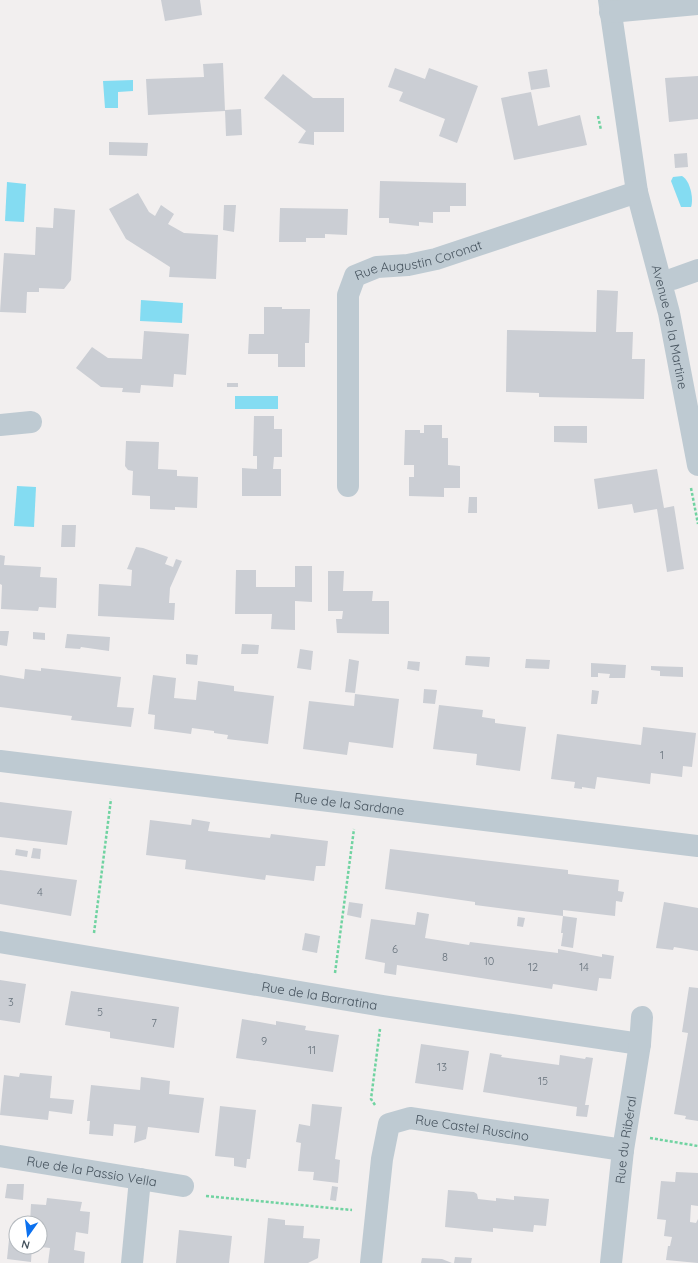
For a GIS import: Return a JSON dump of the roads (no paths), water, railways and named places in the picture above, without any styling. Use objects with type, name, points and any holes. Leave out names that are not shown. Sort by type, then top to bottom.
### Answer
[{"type":"street","points":[[605,4],[698,4]]},
{"type":"street","name":"Avenue de la Martine","points":[[605,4],[599,21],[627,132],[640,202],[669,313],[698,465]]},
{"type":"street","name":"Avenue de la Martine","points":[[640,202],[673,279],[682,311],[698,387]]},
{"type":"street","name":"Rue Augustin Coronat","points":[[348,486],[348,295],[355,276],[377,267],[408,265],[436,259],[640,202]]},
{"type":"street","points":[[673,279],[698,270]]},
{"type":"street","points":[[0,424],[31,422]]},
{"type":"street","name":"Rue de la Sardane","points":[[0,761],[698,846]]},
{"type":"street","name":"Rue de la Barratina","points":[[0,942],[383,1006],[640,1044]]},
{"type":"street","name":"Rue du Ribéral","points":[[611,1263],[624,1142],[640,1044],[642,1017]]},
{"type":"street","name":"Rue Castel Ruscino","points":[[371,1263],[382,1159],[389,1124],[410,1118],[624,1142]]},
{"type":"street","name":"Rue de la Passio Vella","points":[[0,1156],[183,1186]]},
{"type":"street","points":[[132,1263],[140,1179]]},
{"type":"water","points":[[133,80],[133,91],[118,92],[118,108],[105,108],[103,81]]},
{"type":"water","points":[[682,176],[687,181],[691,190],[691,207],[681,207],[671,181],[673,177]]},
{"type":"water","points":[[7,182],[26,184],[24,222],[5,221]]},
{"type":"water","points":[[141,300],[183,303],[182,323],[140,321]]},
{"type":"water","points":[[235,396],[278,396],[278,409],[235,409]]},
{"type":"water","points":[[17,486],[36,487],[34,527],[14,526]]}]
